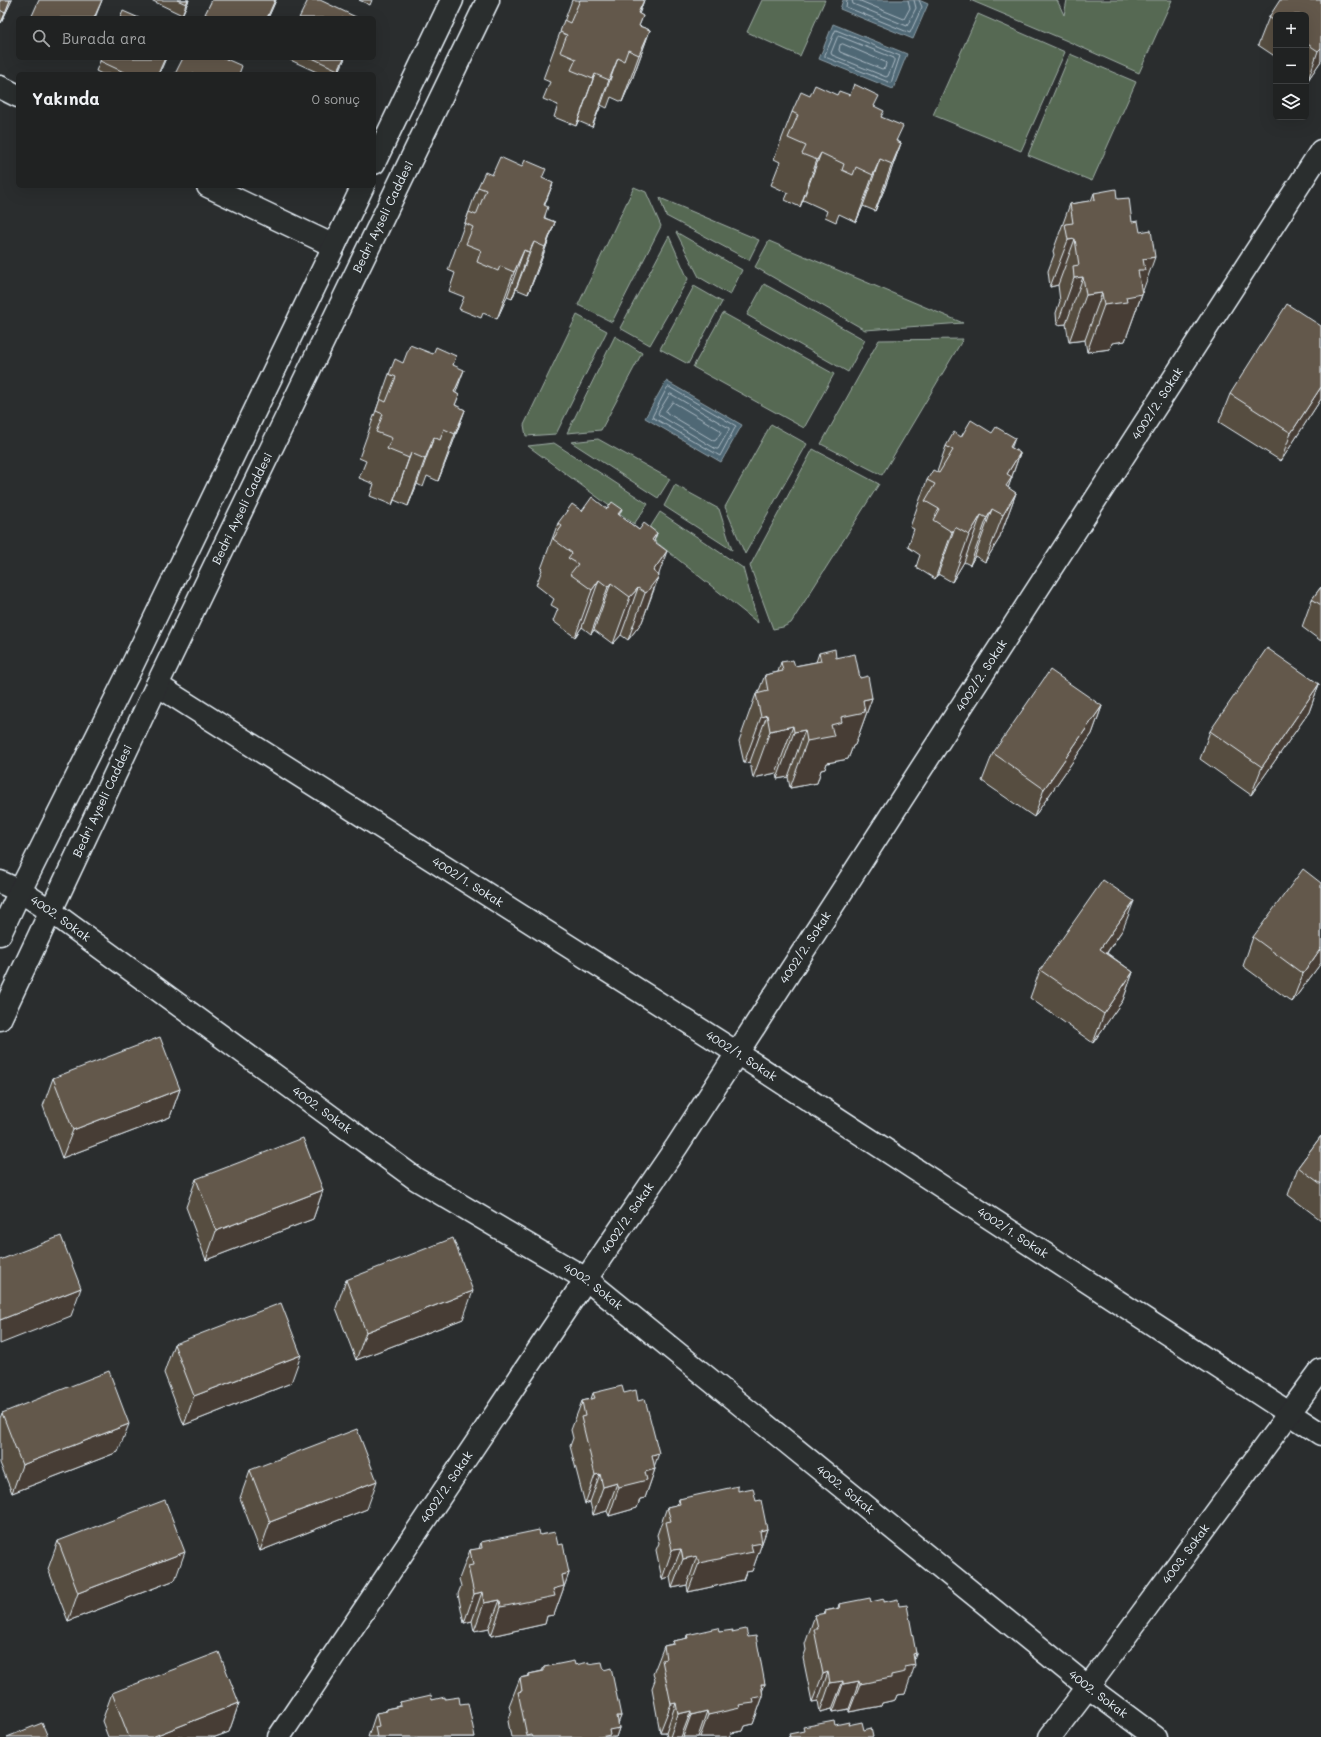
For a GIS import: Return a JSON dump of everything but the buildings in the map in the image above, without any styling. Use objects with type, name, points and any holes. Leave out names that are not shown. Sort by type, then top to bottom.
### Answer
[{"type":"street","points":[[376,159],[452,0]]},
{"type":"street","name":"Bedri Ayseli Caddesi","points":[[0,1019],[52,912],[157,685],[488,0]]},
{"type":"street","points":[[0,87],[16,95]]},
{"type":"street","name":"4002/2. Sokak","points":[[279,1737],[677,1146],[1321,151]]},
{"type":"street","points":[[212,188],[334,246]]},
{"type":"street","points":[[0,934],[130,672],[362,188]]},
{"type":"street","name":"4002/1. Sokak","points":[[157,685],[737,1053],[1321,1434]]},
{"type":"street","name":"4002. Sokak","points":[[0,882],[20,891],[52,912],[416,1179],[586,1279],[1088,1687],[1155,1737]]},
{"type":"street","name":"4003. Sokak","points":[[1050,1737],[1321,1370]]},
{"type":"green space","points":[[762,0],[825,0],[800,56],[747,32]]},
{"type":"green space","points":[[970,0],[1057,0],[1064,15],[1067,0],[1172,0],[1139,73]]},
{"type":"green space","points":[[978,14],[1065,52],[1021,151],[933,115]]},
{"type":"green space","points":[[1070,54],[1136,82],[1092,181],[1028,155]]},
{"type":"green space","points":[[634,187],[646,192],[661,226],[612,322],[578,305]]},
{"type":"green space","points":[[660,198],[759,240],[749,260],[666,216]]},
{"type":"green space","points":[[676,232],[742,270],[730,295],[699,277]]},
{"type":"green space","points":[[669,236],[688,279],[650,345],[620,328]]},
{"type":"green space","points":[[769,241],[963,323],[865,330],[755,267]]},
{"type":"green space","points":[[764,284],[865,340],[848,372],[747,315]]},
{"type":"green space","points":[[694,286],[722,302],[688,364],[660,349]]},
{"type":"green space","points":[[723,313],[834,374],[804,428],[693,367]]},
{"type":"green space","points":[[577,315],[607,331],[556,434],[526,436],[524,425]]},
{"type":"green space","points":[[615,336],[642,353],[601,430],[567,433]]},
{"type":"green space","points":[[963,339],[882,475],[821,444],[879,340]]},
{"type":"green space","points":[[771,424],[807,444],[745,554],[725,507]]},
{"type":"green space","points":[[598,439],[670,479],[658,498],[571,442]]},
{"type":"green space","points":[[554,443],[648,504],[634,524],[528,446]]},
{"type":"green space","points":[[813,449],[879,484],[791,623],[783,627],[773,629],[750,566]]},
{"type":"green space","points":[[675,485],[719,509],[732,550],[664,506]]},
{"type":"green space","points":[[660,512],[743,568],[758,623],[646,534]]},
{"type":"water","points":[[843,0],[919,0],[928,4],[913,39],[840,9]]},
{"type":"water","points":[[833,24],[907,54],[893,89],[819,59]]},
{"type":"water","points":[[666,381],[742,425],[721,462],[645,418]]}]
